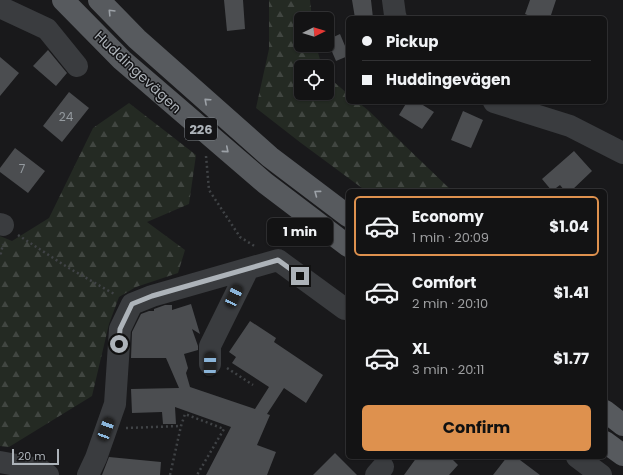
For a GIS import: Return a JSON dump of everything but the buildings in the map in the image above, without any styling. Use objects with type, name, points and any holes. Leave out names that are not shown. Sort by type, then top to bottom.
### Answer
[{"type":"main road","name":"Huddingevägen","points":[[63,0],[122,60],[265,182],[346,244]]},
{"type":"main road","name":"Huddingevägen","points":[[99,0],[137,39],[270,157],[346,214]]},
{"type":"main road","points":[[607,413],[623,425]]},
{"type":"main road","points":[[607,443],[623,455]]},
{"type":"street","points":[[393,0],[395,16]]},
{"type":"street","points":[[0,7],[47,29],[77,66]]},
{"type":"street","points":[[500,104],[570,126],[623,153]]},
{"type":"street","points":[[88,475],[96,458],[115,404],[120,329],[132,304],[152,296],[278,260],[346,309]]},
{"type":"street","points":[[210,364],[210,346],[248,269]]},
{"type":"street","points":[[580,459],[601,475]]},
{"type":"street","points":[[0,462],[39,469],[48,475]]},
{"type":"path","points":[[205,153],[209,190],[240,236]]},
{"type":"path","points":[[2,224],[67,267],[132,304]]},
{"type":"path","points":[[210,364],[228,368],[253,385]]},
{"type":"path","points":[[170,475],[185,414],[224,429],[197,475]]},
{"type":"path","points":[[106,429],[181,426]]},
{"type":"green space","points":[[269,0],[310,0],[311,12],[294,12],[294,52],[318,52],[320,60],[294,60],[294,100],[334,100],[334,82],[346,92],[346,104],[360,104],[450,189],[363,189],[256,108],[269,49]]},
{"type":"green space","points":[[129,103],[196,155],[189,204],[147,222],[185,250],[178,273],[136,287],[119,297],[109,324],[92,396],[9,447],[0,446],[0,236],[12,241],[49,218],[93,128]]},
{"type":"route","points":[[119,344],[120,329],[132,304],[152,296],[278,260],[300,276]]}]
